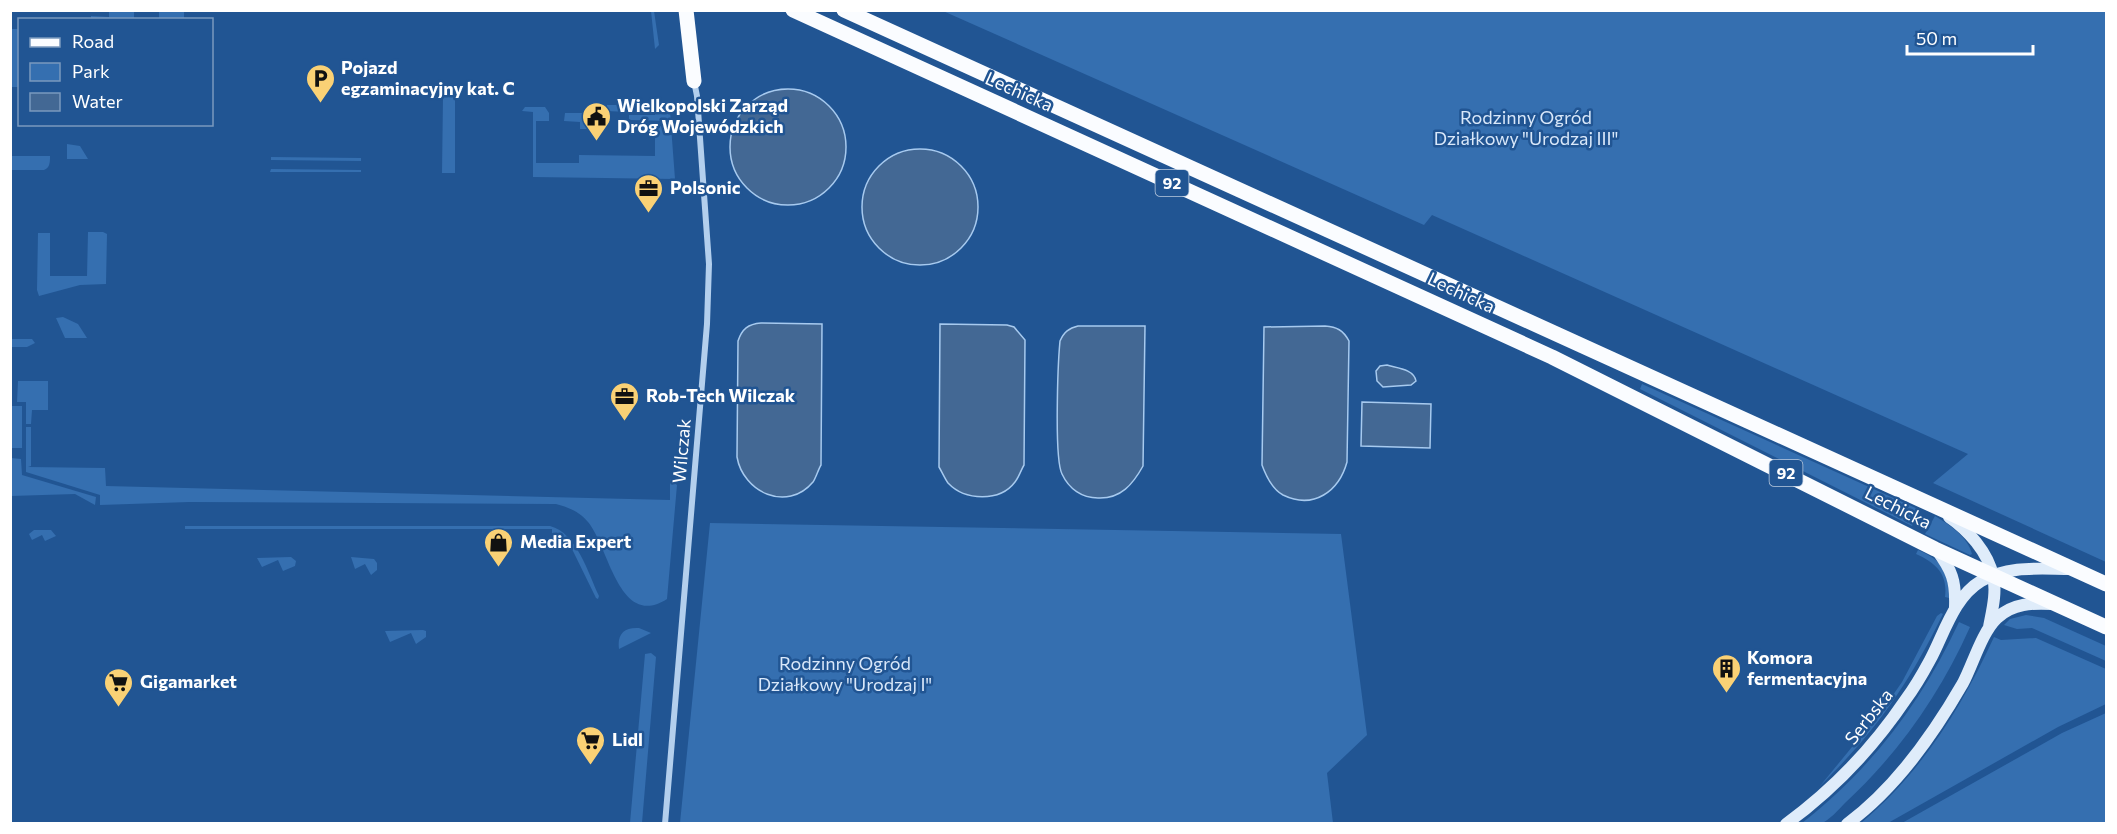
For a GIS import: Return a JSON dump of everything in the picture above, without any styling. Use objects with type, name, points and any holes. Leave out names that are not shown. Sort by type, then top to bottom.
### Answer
[{"type":"main road","points":[[686,10],[694,81]]},
{"type":"main road","name":"Lechicka","points":[[793,10],[1552,357],[1935,549],[2106,627]]},
{"type":"main road","name":"Lechicka","points":[[844,10],[2106,584]]},
{"type":"street","name":"Wilczak","points":[[665,824],[694,497],[708,293],[707,227],[698,96],[694,81]]},
{"type":"street","points":[[1931,504],[1968,532],[1985,557],[1993,575],[1994,589],[1989,628]]},
{"type":"street","name":"Serbska","points":[[1935,549],[1948,565],[1954,579],[1954,612]]},
{"type":"street","name":"Serbska","points":[[1786,824],[1845,776],[1881,733],[1923,672],[1954,612],[1970,589],[1993,575],[2007,570],[2074,569]]},
{"type":"street","points":[[1847,824],[1876,799],[1924,742],[1963,682],[1989,628],[1996,619],[2022,604],[2056,604]]},
{"type":"green space","points":[[109,11],[134,11],[134,18],[91,18],[91,16],[109,17]]},
{"type":"green space","points":[[159,11],[184,11],[184,18],[159,18]]},
{"type":"green space","points":[[651,11],[654,11],[659,45],[655,49]]},
{"type":"green space","name":"Rodzinny Ogród Działkowy \"Urodzaj III\"","points":[[943,11],[2106,11],[2106,562],[1933,483],[1968,454],[1432,215],[1424,225]]},
{"type":"green space","points":[[11,29],[18,29],[18,87],[11,87]]},
{"type":"green space","points":[[455,89],[455,173],[442,173],[443,97],[448,91]]},
{"type":"green space","points":[[655,103],[669,103],[671,121],[629,119],[629,115],[655,115]]},
{"type":"green space","points":[[607,105],[629,105],[629,112],[606,111]]},
{"type":"green space","points":[[525,107],[545,107],[549,113],[549,121],[536,121],[536,163],[579,163],[579,155],[655,156],[655,130],[621,129],[621,126],[671,126],[675,179],[533,177],[533,112],[522,111]]},
{"type":"green space","points":[[565,113],[596,113],[596,129],[580,129],[580,122],[564,121]]},
{"type":"green space","points":[[67,144],[80,146],[88,159],[67,159]]},
{"type":"green space","points":[[11,156],[50,156],[50,163],[44,170],[11,170]]},
{"type":"green space","points":[[271,157],[361,158],[361,161],[271,160]]},
{"type":"green space","points":[[271,169],[361,170],[361,172],[270,172]]},
{"type":"green space","points":[[88,232],[107,234],[106,284],[80,285],[39,296],[37,290],[38,233],[50,233],[50,276],[87,276]]},
{"type":"green space","points":[[63,317],[78,324],[87,338],[65,338],[56,318]]},
{"type":"green space","points":[[11,339],[32,339],[35,343],[27,347],[11,347]]},
{"type":"green space","points":[[18,381],[48,381],[48,410],[32,410],[31,424],[26,424],[26,402],[17,402]]},
{"type":"green space","points":[[1642,384],[1920,510],[1912,526],[1640,389]]},
{"type":"green space","points":[[10,406],[22,406],[22,448],[11,448]]},
{"type":"green space","points":[[26,427],[31,427],[31,466],[28,467],[105,468],[106,486],[670,500],[670,479],[677,485],[667,599],[651,606],[637,604],[626,595],[617,582],[588,522],[574,510],[556,504],[189,502],[100,505],[100,495],[26,472]]},
{"type":"green space","points":[[11,458],[21,459],[22,475],[96,497],[95,505],[75,494],[11,496]]},
{"type":"green space","points":[[1935,516],[1952,527],[1967,542],[1972,554],[1925,534]]},
{"type":"green space","name":"Rodzinny Ogród Działkowy \"Urodzaj I\"","points":[[710,523],[1341,534],[1367,735],[1327,773],[1333,823],[680,823]]},
{"type":"green space","points":[[185,526],[550,526],[568,537],[581,555],[599,596],[598,599],[596,598],[568,544],[552,542],[552,529],[185,529]]},
{"type":"green space","points":[[34,530],[51,530],[56,536],[45,541],[42,535],[32,540],[29,534]]},
{"type":"green space","points":[[1918,550],[1933,558],[1943,568],[1948,581],[1949,598],[1945,597],[1945,582],[1939,570],[1935,565],[1916,554]]},
{"type":"green space","points":[[291,557],[296,561],[295,566],[283,571],[278,560],[262,567],[257,558]]},
{"type":"green space","points":[[351,557],[374,559],[377,563],[377,570],[371,575],[365,564],[355,569]]},
{"type":"green space","points":[[1943,614],[1917,663],[1890,706],[1875,726],[1820,786],[1884,708],[1902,682],[1937,616]]},
{"type":"green space","points":[[2026,615],[2044,618],[2106,646],[2106,661],[2032,628],[2017,629],[2004,625],[2010,619]]},
{"type":"green space","points":[[1959,622],[1970,627],[1958,652],[1932,699],[1900,743],[1865,784],[1830,818],[1820,824],[1802,823],[1850,780],[1892,732],[1929,680]]},
{"type":"green space","points":[[639,628],[651,633],[619,649],[619,639],[623,632]]},
{"type":"green space","points":[[385,631],[426,631],[426,637],[416,644],[411,633],[390,642]]},
{"type":"green space","points":[[1994,637],[2001,640],[2036,638],[2106,669],[2106,704],[2058,727],[1888,823],[1861,823],[1903,783],[1938,738],[1968,689]]},
{"type":"green space","points":[[651,653],[656,657],[642,823],[630,823],[645,654]]},
{"type":"green space","points":[[2106,713],[2106,823],[1902,823],[2062,733]]},
{"type":"water","points":[[788,89],[810,93],[829,106],[842,125],[846,147],[842,169],[829,188],[810,201],[788,205],[766,201],[747,188],[734,169],[730,147],[734,125],[747,106],[766,93]]},
{"type":"water","points":[[920,149],[942,154],[961,166],[973,185],[978,207],[973,229],[961,248],[942,260],[920,265],[898,260],[879,248],[867,229],[862,207],[867,185],[879,166],[898,154]]},
{"type":"water","points":[[761,323],[822,324],[821,465],[813,482],[803,491],[791,496],[779,497],[757,488],[748,480],[737,457],[738,341],[746,328]]},
{"type":"water","points":[[940,324],[1007,325],[1014,327],[1025,340],[1024,465],[1018,478],[1009,489],[992,496],[973,496],[955,489],[948,483],[939,467]]},
{"type":"water","points":[[1078,326],[1145,326],[1143,466],[1125,489],[1106,498],[1092,498],[1077,492],[1068,484],[1060,465],[1057,409],[1060,341],[1067,331]]},
{"type":"water","points":[[1325,326],[1339,330],[1349,341],[1347,462],[1338,482],[1324,495],[1315,499],[1294,499],[1283,495],[1273,486],[1262,465],[1264,327]]},
{"type":"water","points":[[1387,365],[1409,371],[1416,381],[1411,385],[1383,387],[1377,381],[1376,371],[1380,366]]},
{"type":"water","points":[[1362,402],[1431,404],[1430,448],[1361,446]]},
{"type":"place","name":"Pojazd egzaminacyjny kat. C","points":[[320,104]]},
{"type":"place","name":"Wielkopolski Zarząd Dróg Wojewódzkich","points":[[596,142]]},
{"type":"place","name":"Polsonic","points":[[649,214]]},
{"type":"place","name":"Rob-Tech Wilczak","points":[[625,422]]},
{"type":"place","name":"Media Expert","points":[[499,568]]},
{"type":"place","name":"Komora fermentacyjna","points":[[1726,694]]},
{"type":"place","name":"Gigamarket","points":[[119,708]]},
{"type":"place","name":"Lidl","points":[[591,766]]}]
